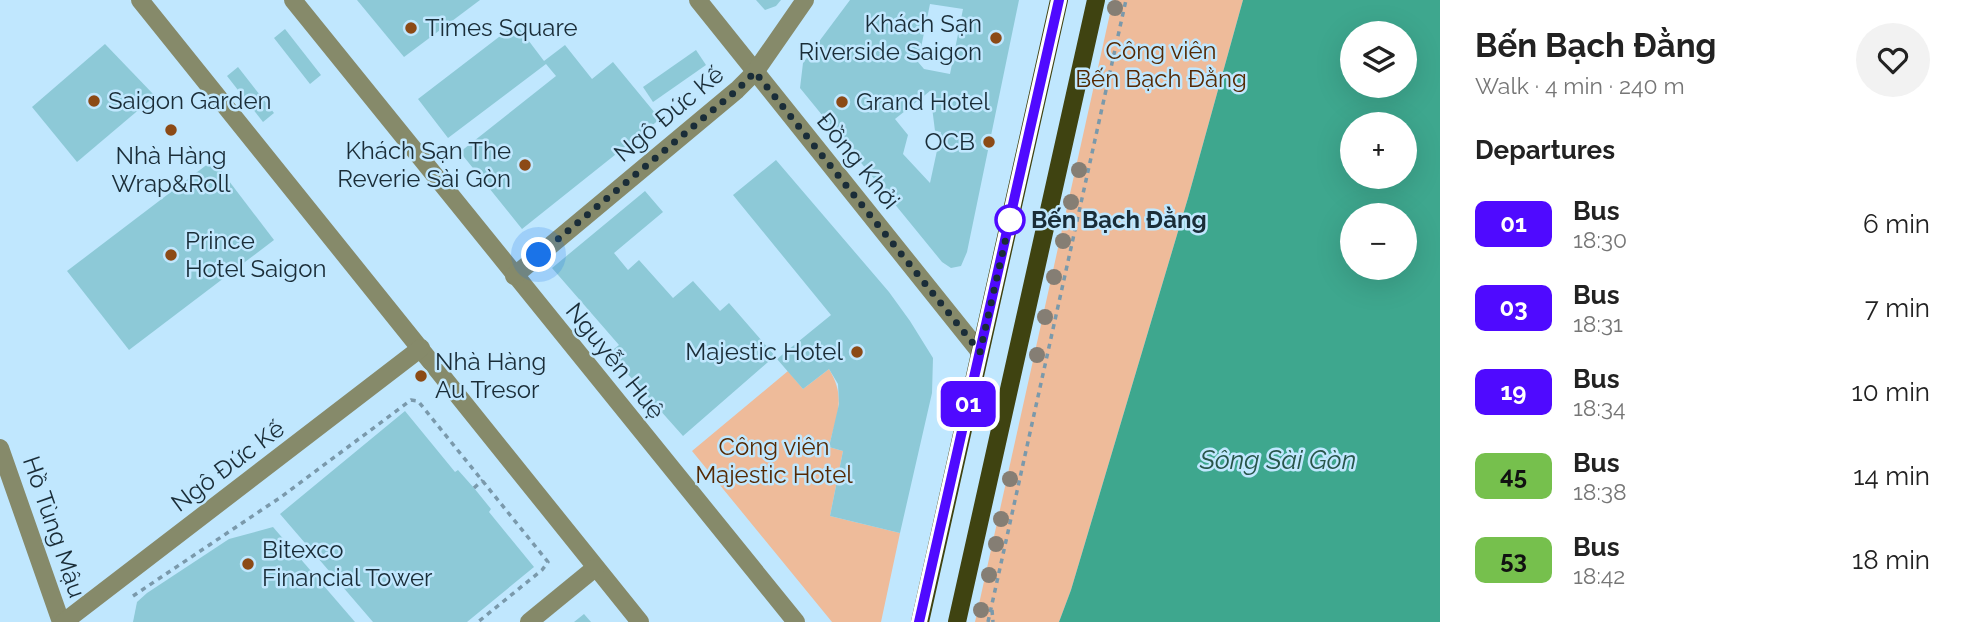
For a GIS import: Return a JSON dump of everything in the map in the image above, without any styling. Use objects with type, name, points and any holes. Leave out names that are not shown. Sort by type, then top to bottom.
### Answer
[{"type":"main road","points":[[919,622],[1059,0]]},
{"type":"main road","points":[[957,622],[1096,0]]},
{"type":"street","points":[[140,0],[640,622]]},
{"type":"street","name":"Nguyễn Huệ","points":[[293,0],[796,622]]},
{"type":"street","name":"Ðồng Khởi","points":[[698,0],[980,352]]},
{"type":"street","name":"Ngô Ðức Kế","points":[[514,276],[727,99],[755,72],[805,0]]},
{"type":"street","name":"Ngô Ðức Kế","points":[[63,622],[421,348]]},
{"type":"street","name":"Hồ Tùng Mậu","points":[[0,447],[63,622]]},
{"type":"street","points":[[529,622],[595,568]]},
{"type":"path","points":[[990,622],[1126,0]]},
{"type":"path","points":[[133,596],[281,497],[411,400],[418,401],[548,562],[542,570],[478,622]]},
{"type":"path","points":[[474,488],[483,480]]},
{"type":"green space","name":"Công viên Bến Bạch Đằng","points":[[1113,0],[1243,0],[1188,198],[1071,590],[1059,622],[975,622]]},
{"type":"green space","name":"Công viên Majestic Hotel","points":[[829,369],[839,398],[829,447],[843,451],[830,516],[900,533],[881,622],[832,622],[692,451],[788,371],[803,389]]},
{"type":"water","name":"Sông Sài Gòn","points":[[1243,0],[1440,0],[1440,622],[1059,622],[1071,590],[1188,198]]},
{"type":"building","name":"Times Square","points":[[357,0],[480,0],[404,57]]},
{"type":"building","points":[[756,0],[781,0],[776,6],[765,10]]},
{"type":"building","points":[[850,0],[1019,0],[967,252],[961,266],[951,268],[942,262],[800,88],[803,63]],"holes":[[[930,4],[963,9],[950,74],[924,69],[918,62]],[[930,91],[935,131],[941,132],[930,183],[903,154],[908,135],[895,119]]]},
{"type":"building","points":[[516,24],[544,61],[565,45],[592,79],[613,62],[660,119],[522,229],[460,152],[556,76],[546,64],[448,138],[418,99]]},
{"type":"building","points":[[285,29],[321,75],[310,84],[274,38]]},
{"type":"building","name":"Saigon Garden","points":[[105,44],[155,96],[77,162],[32,107]]},
{"type":"building","points":[[696,50],[706,65],[653,102],[643,87]]},
{"type":"building","points":[[238,67],[274,113],[263,122],[227,76]]},
{"type":"building","name":"Prince Hotel Saigon","points":[[213,160],[274,240],[129,350],[67,271]]},
{"type":"building","name":"Majestic Hotel","points":[[776,160],[889,292],[933,358],[932,393],[900,533],[830,516],[843,451],[829,447],[839,404],[838,384],[829,369],[803,389],[777,359],[831,315],[733,195]]},
{"type":"building","points":[[645,191],[663,212],[614,253],[628,270],[639,260],[673,298],[693,281],[720,311],[729,303],[775,356],[683,436],[609,353],[619,345],[552,268]]},
{"type":"building","points":[[405,411],[455,472],[458,470],[474,488],[491,509],[489,512],[534,567],[467,622],[373,622],[280,514]]},
{"type":"building","name":"Bitexco Financial Tower","points":[[273,527],[355,622],[133,622],[137,602],[147,593],[229,539]]},
{"type":"building","points":[[584,614],[591,622],[574,622]]},
{"type":"bus line","name":"01","points":[[919,622],[1059,0]]},
{"type":"place","name":"Times Square","points":[[411,28]]},
{"type":"place","name":"Khách Sạn Riverside Saigon","points":[[996,38]]},
{"type":"place","name":"Saigon Garden","points":[[94,101]]},
{"type":"place","name":"Grand Hotel","points":[[842,102]]},
{"type":"place","name":"Nhà Hàng Wrap&Roll","points":[[171,130]]},
{"type":"place","name":"OCB","points":[[989,142]]},
{"type":"place","name":"Khách Sạn The Reverie Sài Gòn","points":[[525,165]]},
{"type":"place","name":"Bến Bạch Đằng","points":[[1010,220]]},
{"type":"place","name":"Prince Hotel Saigon","points":[[171,255]]},
{"type":"place","name":"Majestic Hotel","points":[[857,352]]},
{"type":"place","name":"Nhà Hàng Au Tresor","points":[[421,376]]},
{"type":"place","name":"Bitexco Financial Tower","points":[[248,564]]},
{"type":"route","points":[[539,255],[755,72],[980,352],[1010,220]]}]
